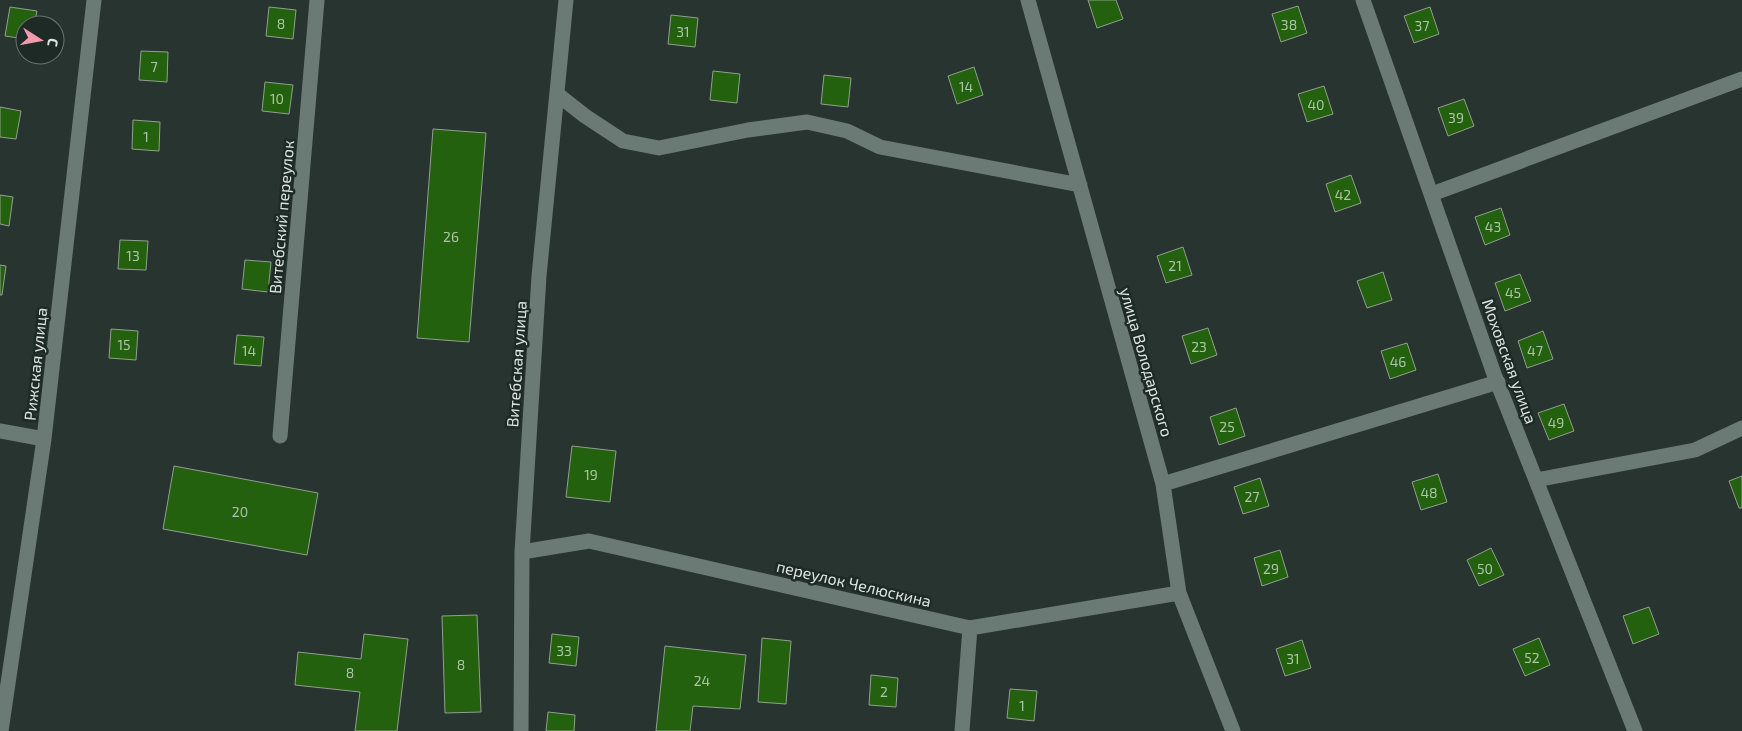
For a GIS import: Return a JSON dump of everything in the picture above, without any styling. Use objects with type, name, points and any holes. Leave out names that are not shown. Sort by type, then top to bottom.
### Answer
[{"type":"street","name":"Рижская улица","points":[[1,731],[44,440],[94,0]]},
{"type":"street","name":"Витебский переулок","points":[[280,436],[317,0]]},
{"type":"street","name":"Витебская улица","points":[[521,731],[522,552],[539,276],[566,0]]},
{"type":"street","name":"улица Володарского","points":[[1028,0],[1163,484],[1179,593],[1233,731]]},
{"type":"street","name":"Моховская улица","points":[[1363,0],[1498,382],[1634,731]]},
{"type":"street","points":[[1432,194],[1742,79]]},
{"type":"street","points":[[557,94],[584,116],[623,141],[659,148],[748,130],[807,122],[847,131],[880,147],[1080,185]]},
{"type":"street","points":[[1163,484],[1498,382]]},
{"type":"street","points":[[1536,480],[1695,450],[1742,428]]},
{"type":"street","points":[[0,431],[44,440]]},
{"type":"street","name":"переулок Челюскина","points":[[522,552],[589,541],[970,628],[1179,593]]},
{"type":"street","points":[[962,731],[970,628]]},
{"type":"building","points":[[1088,0],[1116,0],[1123,19],[1097,28]]},
{"type":"building","points":[[1298,6],[1307,33],[1281,42],[1272,14]]},
{"type":"building","points":[[10,7],[37,11],[36,15],[15,15],[15,38],[5,36]]},
{"type":"building","points":[[269,7],[296,10],[293,39],[266,36]]},
{"type":"building","points":[[1430,7],[1439,34],[1414,43],[1404,16]]},
{"type":"building","points":[[671,15],[698,18],[695,47],[668,44]]},
{"type":"building","points":[[141,51],[168,52],[167,82],[139,80]]},
{"type":"building","points":[[974,67],[983,95],[957,104],[948,76]]},
{"type":"building","points":[[713,71],[740,74],[737,103],[710,100]]},
{"type":"building","points":[[824,75],[851,78],[848,107],[821,104]]},
{"type":"building","points":[[265,82],[293,85],[289,114],[262,111]]},
{"type":"building","points":[[1324,86],[1333,114],[1307,122],[1298,94]]},
{"type":"building","points":[[1464,99],[1474,126],[1448,136],[1438,108]]},
{"type":"building","points":[[0,107],[21,111],[16,139],[0,137]]},
{"type":"building","points":[[133,120],[160,122],[159,151],[132,149]]},
{"type":"building","points":[[433,129],[486,133],[469,342],[417,338]]},
{"type":"building","points":[[1351,175],[1361,203],[1335,212],[1326,184]]},
{"type":"building","points":[[0,195],[13,197],[9,226],[0,224]]},
{"type":"building","points":[[1501,208],[1510,235],[1485,245],[1475,217]]},
{"type":"building","points":[[120,240],[148,241],[146,270],[118,269]]},
{"type":"building","points":[[1183,247],[1192,275],[1166,283],[1157,256]]},
{"type":"building","points":[[245,260],[271,262],[268,292],[242,289]]},
{"type":"building","points":[[0,265],[6,266],[2,295],[0,295]]},
{"type":"building","points":[[1383,272],[1392,300],[1367,308],[1357,281]]},
{"type":"building","points":[[1520,274],[1531,301],[1505,311],[1495,283]]},
{"type":"building","points":[[1208,328],[1217,355],[1191,364],[1182,336]]},
{"type":"building","points":[[111,329],[138,331],[136,360],[109,358]]},
{"type":"building","points":[[1543,331],[1553,359],[1527,368],[1518,341]]},
{"type":"building","points":[[237,335],[264,337],[261,366],[234,364]]},
{"type":"building","points":[[1407,343],[1416,370],[1390,379],[1381,351]]},
{"type":"building","points":[[1564,404],[1574,431],[1549,440],[1538,413]]},
{"type":"building","points":[[1236,408],[1245,436],[1219,445],[1210,417]]},
{"type":"building","points":[[572,446],[616,451],[610,502],[566,497]]},
{"type":"building","points":[[174,466],[318,493],[307,555],[163,529]]},
{"type":"building","points":[[1438,474],[1447,502],[1421,510],[1412,482]]},
{"type":"building","points":[[1742,476],[1742,508],[1739,508],[1729,481]]},
{"type":"building","points":[[1260,478],[1269,506],[1243,514],[1234,487]]},
{"type":"building","points":[[1491,548],[1504,575],[1479,586],[1467,560]]},
{"type":"building","points":[[1280,550],[1288,577],[1262,586],[1254,558]]},
{"type":"building","points":[[1649,607],[1659,634],[1633,644],[1623,616]]},
{"type":"building","points":[[477,615],[481,712],[445,713],[442,616]]},
{"type":"building","points":[[364,634],[408,639],[397,731],[355,731],[360,692],[295,685],[298,652],[361,659]]},
{"type":"building","points":[[552,634],[579,637],[576,666],[549,663]]},
{"type":"building","points":[[762,638],[791,641],[786,704],[758,702]]},
{"type":"building","points":[[1539,638],[1550,665],[1525,676],[1513,649]]},
{"type":"building","points":[[1302,640],[1311,668],[1285,676],[1276,649]]},
{"type":"building","points":[[665,646],[746,655],[740,709],[693,706],[690,731],[656,731]]},
{"type":"building","points":[[871,675],[898,678],[896,707],[869,705]]},
{"type":"building","points":[[1010,689],[1037,691],[1034,721],[1007,718]]},
{"type":"building","points":[[548,712],[575,715],[574,731],[546,731]]}]
